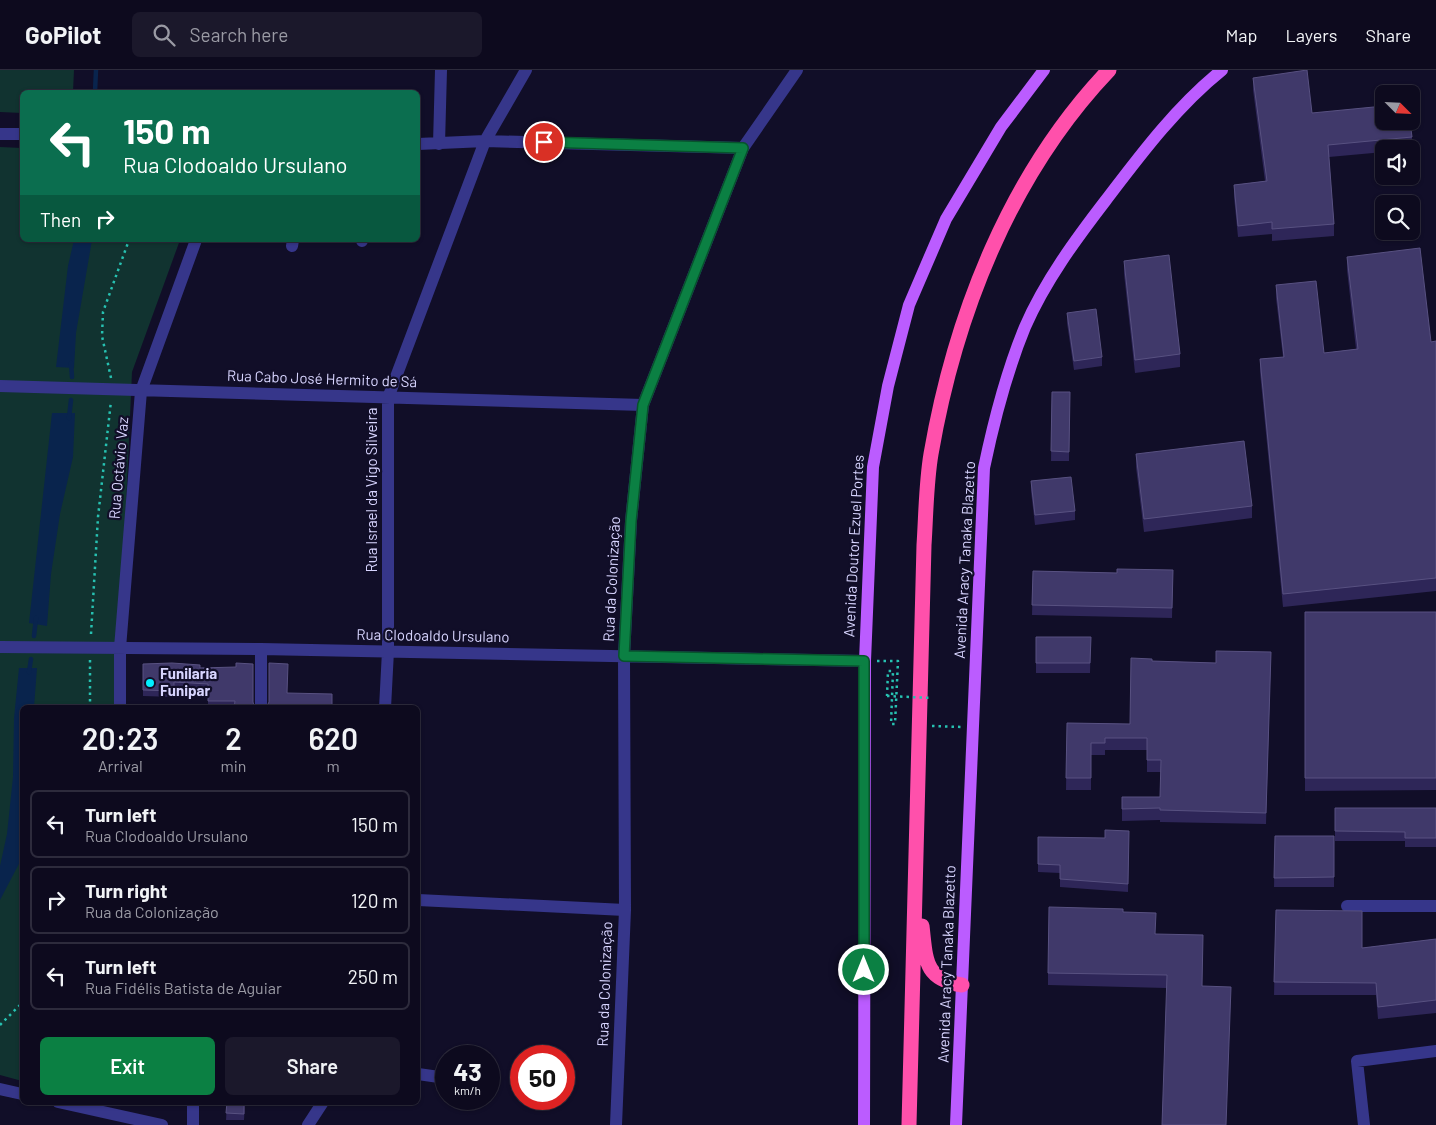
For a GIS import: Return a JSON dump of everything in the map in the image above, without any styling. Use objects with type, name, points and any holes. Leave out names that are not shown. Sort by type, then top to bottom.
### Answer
[{"type":"highway","points":[[909,1125],[924,545],[931,456],[942,397],[971,297],[1016,201],[1038,162],[1109,70]]},
{"type":"highway","points":[[914,875],[926,955],[930,968],[946,983],[962,985]]},
{"type":"main road","name":"Avenida Doutor Ezuel Portes","points":[[864,1125],[864,661],[873,467],[888,386],[909,305],[946,219],[1001,127],[1044,70]]},
{"type":"main road","name":"Avenida Aracy Tanaka Blazetto","points":[[956,1125],[984,468],[996,410],[1026,326],[1066,253],[1125,175],[1168,123],[1207,82],[1222,70]]},
{"type":"street","points":[[439,144],[441,70]]},
{"type":"street","name":"Rua Israel da Vigo Silveira","points":[[385,705],[388,651],[388,398],[485,140],[526,70]]},
{"type":"street","name":"Rua da Colonização","points":[[616,1125],[625,910],[624,656],[631,521],[643,405],[743,148],[797,70]]},
{"type":"street","points":[[0,134],[20,134]]},
{"type":"street","points":[[420,144],[485,140],[743,148]]},
{"type":"street","name":"Rua Octávio Vaz","points":[[120,705],[120,648],[141,390],[195,242]]},
{"type":"street","name":"Rua Cabo José Hermito de Sá","points":[[0,386],[643,405]]},
{"type":"street","name":"Rua Clodoaldo Ursulano","points":[[0,648],[261,649],[864,661]]},
{"type":"street","points":[[261,649],[261,705]]},
{"type":"street","points":[[420,900],[625,910]]},
{"type":"street","points":[[1347,906],[1436,906]]},
{"type":"street","points":[[1364,1125],[1357,1061],[1436,1051]]},
{"type":"street","points":[[420,1074],[435,1076]]},
{"type":"street","points":[[0,1089],[20,1094]]},
{"type":"street","points":[[84,1105],[109,1108],[162,1125]]},
{"type":"street","points":[[193,1105],[193,1125]]},
{"type":"street","points":[[308,1125],[321,1105]]},
{"type":"path","points":[[90,705],[98,517],[112,390],[102,336],[103,312],[128,242]]},
{"type":"path","points":[[864,661],[898,661],[895,724],[891,724],[893,671],[888,671],[887,696],[932,698],[932,689]]},
{"type":"path","points":[[926,698],[927,689]]},
{"type":"path","points":[[925,726],[973,728]]},
{"type":"path","points":[[0,1025],[20,1005]]},
{"type":"green space","points":[[0,70],[74,70],[73,90],[20,90],[20,113],[0,112]]},
{"type":"green space","points":[[0,147],[20,148],[20,242],[179,242],[132,372],[117,705],[20,705],[20,1080],[0,1075]]},
{"type":"water","points":[[74,242],[92,242],[76,333],[74,368],[56,367],[68,266]]},
{"type":"water","points":[[52,413],[75,413],[73,457],[60,514],[51,574],[47,626],[29,623]]},
{"type":"water","points":[[19,668],[37,668],[34,705],[20,705],[20,862],[0,900],[0,866],[7,834],[13,777],[14,718]]},
{"type":"building","points":[[1307,70],[1312,113],[1375,107],[1375,130],[1411,130],[1412,137],[1328,145],[1334,224],[1272,229],[1272,222],[1238,226],[1234,185],[1267,181],[1253,78]]},
{"type":"building","points":[[1420,248],[1431,342],[1436,341],[1436,578],[1283,594],[1260,359],[1284,357],[1276,285],[1316,281],[1324,353],[1358,349],[1347,257]]},
{"type":"building","points":[[1169,255],[1180,354],[1135,360],[1124,261]]},
{"type":"building","points":[[1096,309],[1102,357],[1074,361],[1067,313]]},
{"type":"building","points":[[1052,392],[1070,392],[1069,452],[1051,451]]},
{"type":"building","points":[[1244,441],[1252,506],[1144,519],[1136,454]]},
{"type":"building","points":[[1071,477],[1075,511],[1035,515],[1031,481]]},
{"type":"building","points":[[1117,569],[1173,570],[1172,608],[1032,605],[1033,571],[1117,573]]},
{"type":"building","points":[[1305,612],[1436,612],[1436,778],[1305,778]]},
{"type":"building","points":[[1036,637],[1091,637],[1090,663],[1036,663]]},
{"type":"building","points":[[1216,651],[1271,652],[1266,813],[1160,810],[1160,808],[1122,809],[1122,797],[1160,797],[1161,760],[1147,760],[1147,738],[1105,738],[1105,743],[1091,743],[1091,778],[1066,778],[1067,723],[1130,724],[1131,658],[1152,659],[1152,661],[1216,663]]},
{"type":"building","points":[[172,663],[200,665],[200,668],[236,667],[236,663],[253,664],[254,705],[234,705],[235,701],[208,701],[208,684],[174,682],[174,691],[143,690],[143,664]]},
{"type":"building","points":[[269,663],[288,664],[287,693],[332,694],[332,705],[268,705]]},
{"type":"building","points":[[1335,808],[1436,808],[1436,838],[1405,838],[1405,832],[1335,831]]},
{"type":"building","points":[[1105,830],[1129,831],[1128,884],[1060,879],[1060,865],[1038,864],[1038,837],[1105,838]]},
{"type":"building","points":[[1275,836],[1334,836],[1334,877],[1274,878]]},
{"type":"building","points":[[1049,907],[1123,909],[1123,912],[1156,913],[1155,934],[1203,935],[1202,986],[1231,987],[1226,1125],[1162,1125],[1167,975],[1048,973]]},
{"type":"building","points":[[1276,910],[1362,911],[1362,948],[1436,939],[1436,1000],[1378,1007],[1376,983],[1274,982]]},
{"type":"building","points":[[227,1105],[244,1105],[244,1114],[226,1113]]},
{"type":"waterway","points":[[95,90],[96,70]]},
{"type":"waterway","points":[[71,363],[72,377]]},
{"type":"waterway","points":[[69,418],[71,400]]},
{"type":"waterway","points":[[34,636],[36,618]]},
{"type":"waterway","points":[[29,672],[31,659]]},
{"type":"place","name":"Funilaria Funipar","points":[[150,683]]},
{"type":"route","points":[[544,142],[743,148],[643,405],[631,521],[624,656],[864,661],[864,970]]}]
